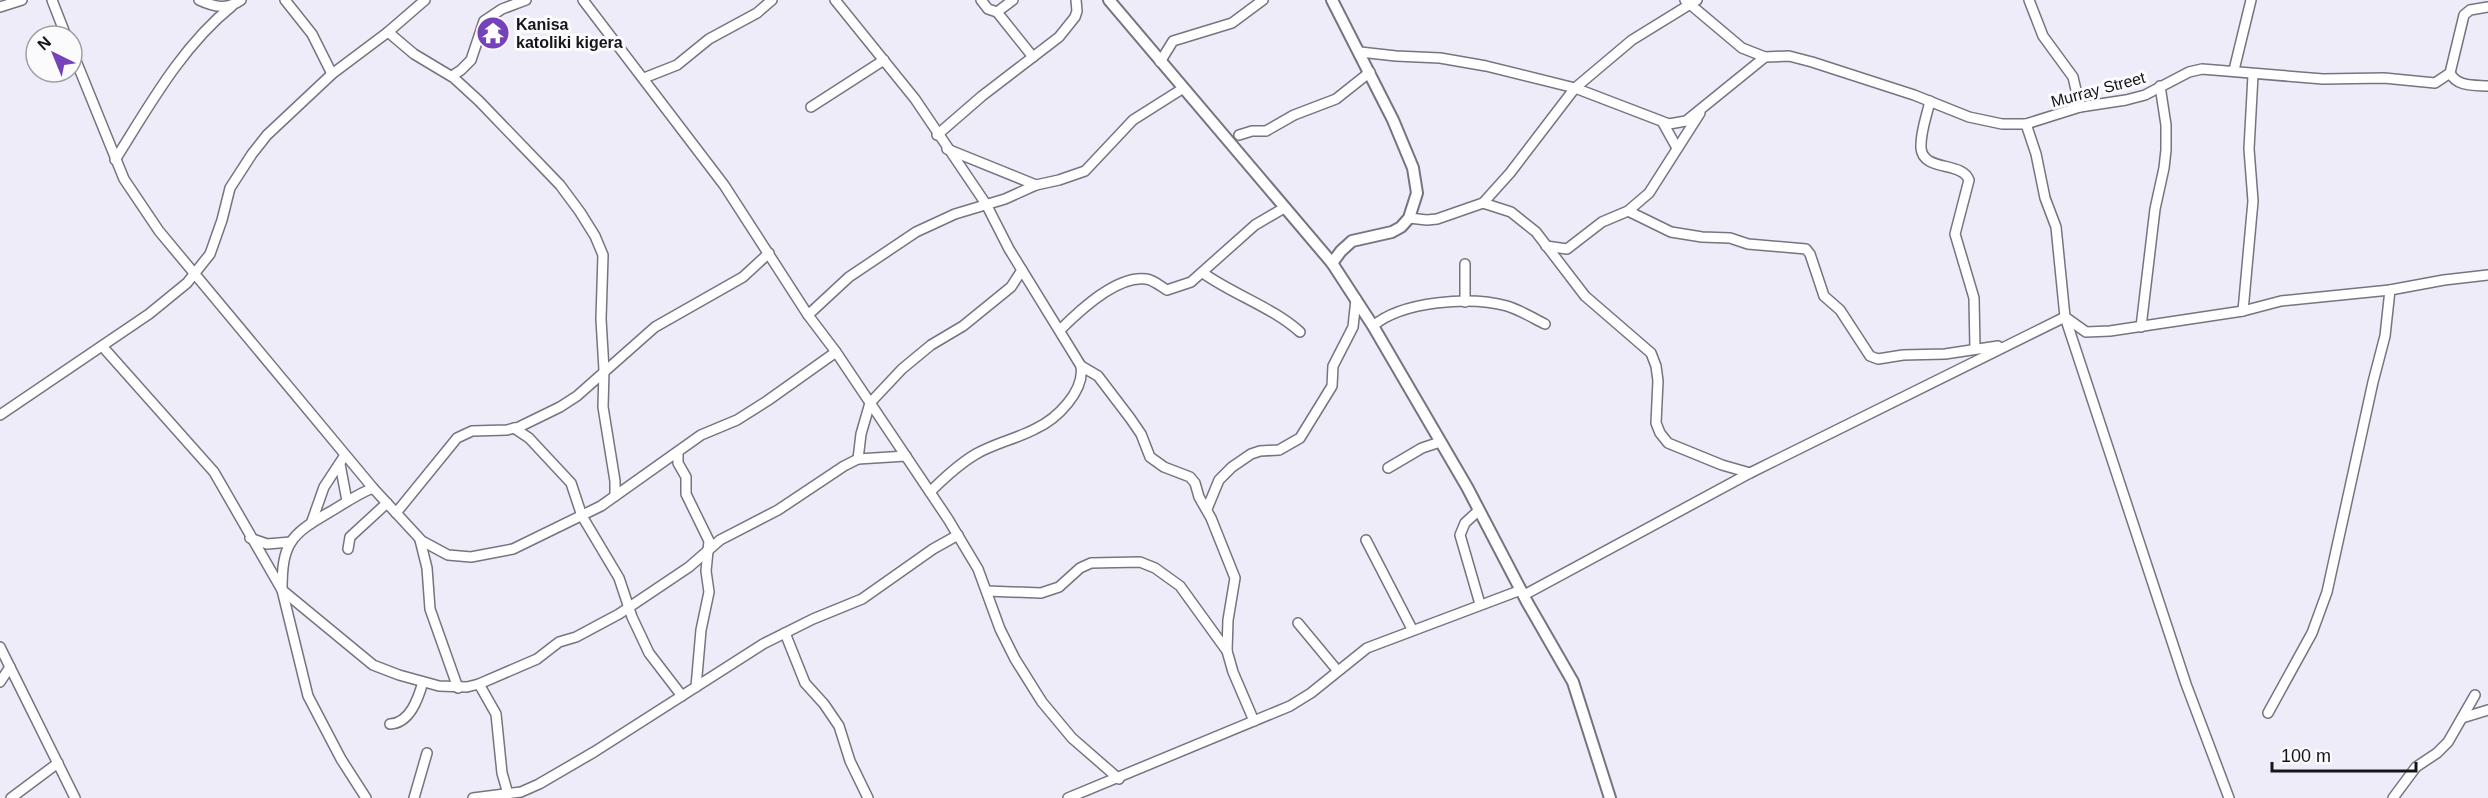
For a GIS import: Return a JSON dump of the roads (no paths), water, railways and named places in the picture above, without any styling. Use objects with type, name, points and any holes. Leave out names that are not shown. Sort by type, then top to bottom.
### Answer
[{"type":"street","points":[[0,7],[22,0]]},
{"type":"street","points":[[52,0],[61,24]]},
{"type":"street","points":[[199,0],[215,7],[232,6]]},
{"type":"street","points":[[116,160],[174,68],[210,25],[241,0]]},
{"type":"street","points":[[285,0],[312,34],[332,75]]},
{"type":"street","points":[[0,415],[173,295],[194,275],[210,254],[230,188],[267,135],[332,75],[425,0]]},
{"type":"street","points":[[452,76],[471,60],[484,21],[502,9],[526,0]]},
{"type":"street","points":[[583,0],[724,185],[808,315],[836,352],[930,492],[978,569],[1000,629],[1042,702],[1072,738],[1119,779]]},
{"type":"street","points":[[644,78],[683,61],[709,39],[757,13],[772,0]]},
{"type":"street","points":[[835,0],[915,99],[937,135],[986,204],[1022,270],[1081,366],[1082,377],[1075,394],[1048,421],[1035,429],[1000,441],[975,455],[944,477],[930,492]]},
{"type":"street","points":[[981,0],[988,9],[997,12],[1033,57]]},
{"type":"street","points":[[997,12],[1013,0]]},
{"type":"street","points":[[937,135],[982,96],[1063,33],[1077,11],[1076,0]]},
{"type":"street","points":[[1109,0],[1332,263],[1356,299],[1467,487],[1522,592],[1573,682],[1610,798]]},
{"type":"street","points":[[1160,62],[1173,41],[1232,23],[1263,0]]},
{"type":"street","points":[[1332,0],[1360,51],[1413,168],[1417,193],[1409,218],[1392,232],[1352,241],[1332,263]]},
{"type":"street","points":[[2029,0],[2043,36],[2073,77],[2080,107]]},
{"type":"street","points":[[2234,70],[2251,0]]},
{"type":"street","points":[[1409,218],[1437,219],[1483,203],[1510,173],[1575,88],[1632,40],[1690,1]]},
{"type":"street","name":"Murray Street","points":[[1690,1],[1742,48],[1764,57],[1789,56],[1985,121],[2026,124],[2080,107],[2126,100],[2145,94],[2182,75],[2202,69],[2234,70],[2253,75],[2323,79],[2384,78],[2428,83],[2440,81],[2450,73]]},
{"type":"street","points":[[2488,7],[2470,10],[2464,15],[2450,73],[2453,79],[2463,84],[2488,86]]},
{"type":"street","points":[[388,32],[414,54],[452,76],[560,185],[589,225],[603,255],[601,319],[604,417],[615,481],[615,496]]},
{"type":"street","points":[[1360,51],[1396,56],[1440,58],[1486,66],[1575,88],[1663,123],[1676,124],[1686,121],[1702,109],[1764,57]]},
{"type":"street","points":[[812,107],[884,60]]},
{"type":"street","points":[[1239,135],[1252,131],[1266,131],[1294,115],[1336,99],[1370,72]]},
{"type":"street","points":[[2243,311],[2253,201],[2249,149],[2253,75]]},
{"type":"street","points":[[84,81],[116,160],[134,196],[194,275],[342,459],[373,488],[419,538],[448,555],[471,558],[513,549],[582,516],[601,506],[701,435],[737,420],[767,401],[836,352]]},
{"type":"street","points":[[2141,327],[2155,209],[2166,150],[2160,86]]},
{"type":"street","points":[[808,315],[849,277],[916,232],[955,214],[1012,196],[1036,185],[1085,171],[1133,120],[1182,88]]},
{"type":"street","points":[[1930,101],[1921,143],[1923,155],[1928,161],[1956,170],[1968,177],[1954,234],[1974,298],[1975,349]]},
{"type":"street","points":[[1556,259],[1565,249],[1602,222],[1628,211],[1654,188],[1702,109]]},
{"type":"street","points":[[1663,123],[1677,148]]},
{"type":"street","points":[[2026,124],[2056,227],[2065,317],[2186,684],[2229,798]]},
{"type":"street","points":[[947,149],[1036,185]]},
{"type":"street","points":[[1483,203],[1511,212],[1536,232],[1598,309],[1651,353],[1656,366],[1656,423],[1668,443],[1722,465],[1750,473]]},
{"type":"street","points":[[1060,330],[1090,303],[1124,282],[1148,279],[1169,290],[1191,282],[1255,225],[1284,208]]},
{"type":"street","points":[[1628,211],[1671,232],[1702,237],[1730,238],[1748,244],[1806,249],[1810,254],[1824,297],[1840,310],[1870,356],[1878,359],[2004,346]]},
{"type":"street","points":[[1546,246],[1565,249]]},
{"type":"street","points":[[396,513],[457,438],[482,429],[514,428],[536,420],[568,402],[655,327],[743,277],[769,253]]},
{"type":"street","points":[[1465,264],[1465,302]]},
{"type":"street","points":[[858,459],[861,434],[870,403],[902,369],[931,345],[963,326],[1011,287],[1022,270]]},
{"type":"street","points":[[1203,273],[1225,288],[1282,318],[1300,332]]},
{"type":"street","points":[[2065,317],[2086,332],[2141,327],[2243,311],[2281,302],[2390,290],[2488,275]]},
{"type":"street","points":[[2268,713],[2312,633],[2327,592],[2385,336],[2390,290]]},
{"type":"street","points":[[1207,509],[1219,480],[1232,466],[1251,454],[1279,450],[1300,438],[1332,386],[1333,366],[1353,327],[1356,299]]},
{"type":"street","points":[[1372,326],[1387,316],[1418,307],[1465,302],[1507,306],[1545,324]]},
{"type":"street","points":[[1068,798],[1119,779],[1301,700],[1367,648],[1480,604],[1522,592],[1750,473],[2065,317]]},
{"type":"street","points":[[102,346],[208,464],[222,483],[250,538],[282,590],[367,660],[386,670],[423,682],[458,687],[480,684],[537,659],[559,642],[576,637],[629,608],[681,573],[708,549],[735,531],[778,510],[844,466],[858,459],[906,456]]},
{"type":"street","points":[[1081,366],[1098,376],[1130,418],[1141,435],[1150,457],[1157,463],[1194,481],[1235,578],[1228,620],[1227,651],[1233,672],[1254,721]]},
{"type":"street","points":[[514,428],[525,435],[567,477],[574,489],[582,516],[619,579],[649,653],[682,696]]},
{"type":"street","points":[[1388,468],[1422,448],[1440,442]]},
{"type":"street","points":[[678,453],[678,463],[686,477],[686,494],[708,540],[706,571],[709,592],[699,639],[696,687]]},
{"type":"street","points":[[342,459],[346,501]]},
{"type":"street","points":[[312,521],[324,487],[342,459]]},
{"type":"street","points":[[366,798],[341,759],[308,696],[282,590],[283,565],[291,542],[312,521],[373,488]]},
{"type":"street","points":[[348,549],[350,537],[387,503]]},
{"type":"street","points":[[1478,511],[1465,523],[1460,535],[1480,604]]},
{"type":"street","points":[[473,798],[508,794],[522,795],[763,644],[862,599],[933,549],[958,535]]},
{"type":"street","points":[[250,538],[267,544],[291,542]]},
{"type":"street","points":[[419,538],[427,568],[430,609],[458,687]]},
{"type":"street","points":[[1366,540],[1412,629]]},
{"type":"street","points":[[987,591],[1041,593],[1059,587],[1080,568],[1090,563],[1140,562],[1155,568],[1180,586],[1227,651]]},
{"type":"street","points":[[1298,623],[1337,670]]},
{"type":"street","points":[[785,633],[805,683],[824,704],[839,726],[854,770],[868,798]]},
{"type":"street","points":[[0,646],[75,798]]},
{"type":"street","points":[[0,682],[10,667]]},
{"type":"street","points":[[390,724],[399,722],[410,712],[423,682]]},
{"type":"street","points":[[480,684],[496,714],[502,772],[508,794]]},
{"type":"street","points":[[2393,798],[2416,766],[2442,748],[2475,695]]},
{"type":"street","points":[[2462,718],[2488,710]]},
{"type":"street","points":[[414,798],[427,753]]},
{"type":"street","points":[[11,798],[58,763]]},
{"type":"place","name":"Kanisa katoliki kigera","points":[[493,33]]}]
